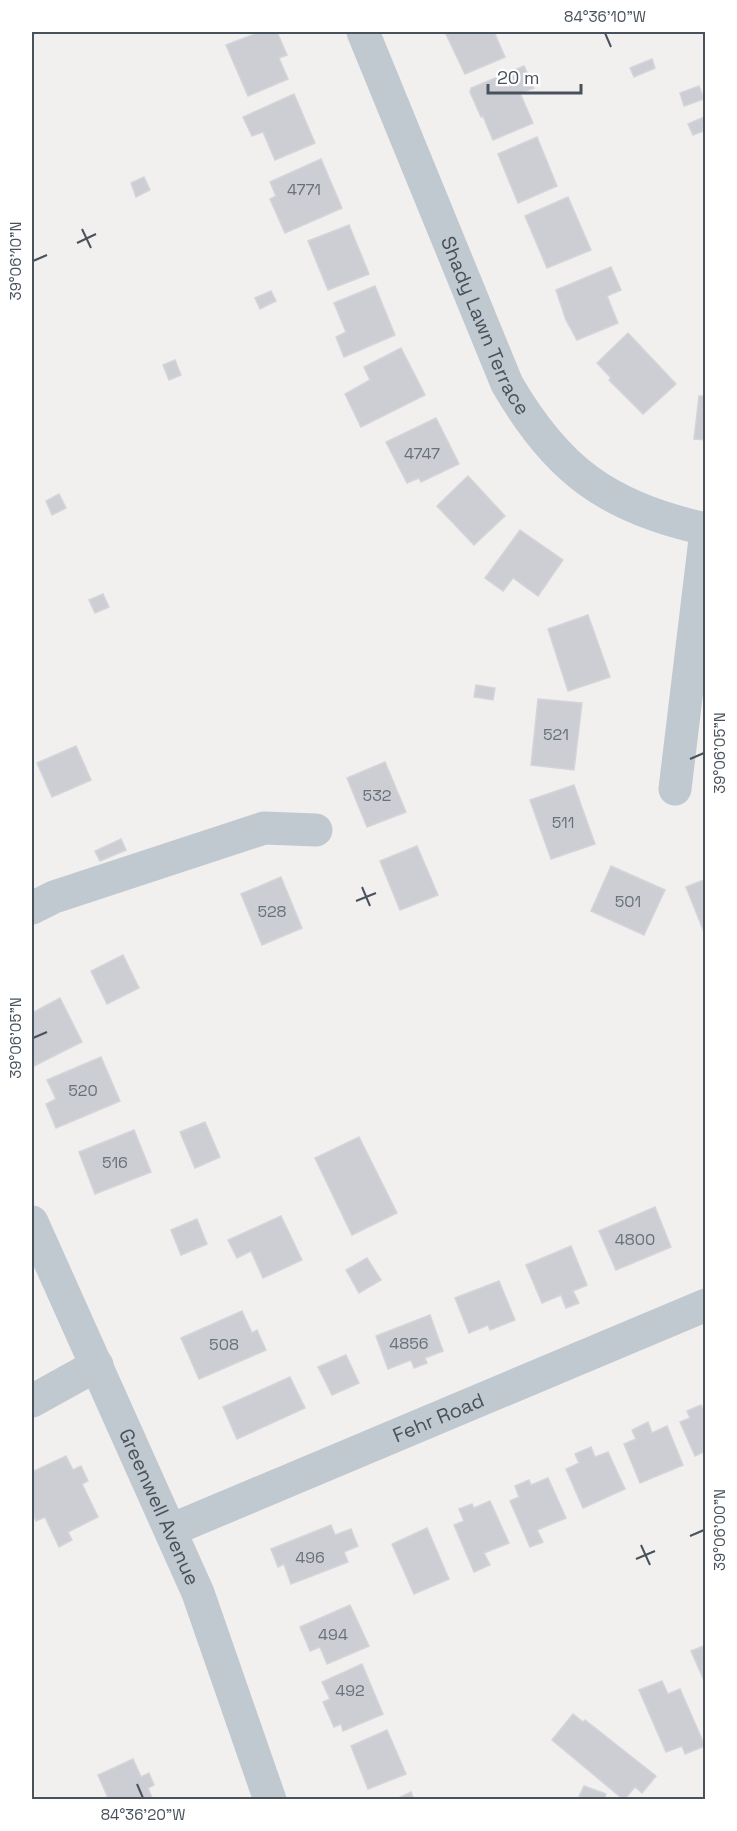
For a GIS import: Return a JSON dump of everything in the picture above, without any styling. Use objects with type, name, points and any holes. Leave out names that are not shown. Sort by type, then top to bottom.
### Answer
[{"type":"street","name":"Shady Lawn Terrace","points":[[363,32],[507,384],[529,421],[556,454],[588,481],[615,498],[664,520],[705,530]]},
{"type":"street","points":[[675,789],[705,530]]},
{"type":"street","points":[[32,908],[54,897],[264,828],[316,830]]},
{"type":"street","name":"Greenwell Avenue","points":[[32,1222],[198,1593],[270,1800]]},
{"type":"street","name":"Fehr Road","points":[[171,1530],[705,1305]]},
{"type":"street","points":[[32,1401],[97,1365]]},
{"type":"building","points":[[260,32],[277,32],[287,55],[279,58],[288,79],[248,96],[226,45]]},
{"type":"building","points":[[445,32],[494,32],[505,57],[465,74]]},
{"type":"building","points":[[652,59],[655,68],[634,77],[630,68]]},
{"type":"building","points":[[524,66],[534,88],[520,93],[533,123],[493,140],[470,92],[471,88]]},
{"type":"building","points":[[699,86],[704,99],[684,106],[680,93]]},
{"type":"building","points":[[294,94],[315,143],[275,160],[263,132],[252,136],[243,117]]},
{"type":"building","points":[[704,117],[706,130],[693,135],[688,124]]},
{"type":"building","points":[[537,137],[557,186],[518,203],[498,154]]},
{"type":"building","points":[[321,159],[342,208],[285,233],[270,199],[276,196],[270,182]]},
{"type":"building","points":[[144,177],[150,190],[136,197],[131,183]]},
{"type":"building","points":[[568,197],[591,250],[547,268],[525,216]]},
{"type":"building","points":[[349,225],[369,274],[328,290],[308,241]]},
{"type":"building","points":[[611,267],[621,290],[607,296],[618,323],[577,340],[566,320],[556,290]]},
{"type":"building","points":[[375,286],[395,335],[344,357],[336,337],[346,332],[334,303]]},
{"type":"building","points":[[271,291],[276,301],[260,309],[255,298]]},
{"type":"building","points":[[628,333],[676,384],[643,414],[609,380],[611,378],[597,363]]},
{"type":"building","points":[[401,348],[425,395],[361,427],[345,394],[370,380],[364,367]]},
{"type":"building","points":[[175,360],[181,375],[169,380],[163,365]]},
{"type":"building","points":[[699,396],[706,396],[706,440],[694,439]]},
{"type":"building","points":[[436,418],[459,464],[421,482],[419,478],[407,483],[386,442]]},
{"type":"building","points":[[468,476],[505,516],[474,545],[437,506]]},
{"type":"building","points":[[59,494],[66,508],[52,515],[46,501]]},
{"type":"building","points":[[520,530],[563,560],[538,596],[513,578],[503,591],[485,578]]},
{"type":"building","points":[[103,594],[109,607],[95,613],[89,600]]},
{"type":"building","points":[[588,615],[610,677],[568,691],[548,629]]},
{"type":"building","points":[[476,685],[495,688],[493,700],[474,697]]},
{"type":"building","points":[[538,699],[582,703],[574,770],[531,765]]},
{"type":"building","points":[[76,746],[91,780],[52,797],[37,763]]},
{"type":"building","points":[[385,762],[406,812],[367,827],[347,778]]},
{"type":"building","points":[[574,785],[595,844],[551,859],[530,800]]},
{"type":"building","points":[[121,839],[126,850],[100,861],[95,851]]},
{"type":"building","points":[[417,846],[438,895],[400,910],[380,861]]},
{"type":"building","points":[[611,866],[665,890],[644,935],[591,911]]},
{"type":"building","points":[[281,877],[302,928],[262,945],[241,894]]},
{"type":"building","points":[[706,879],[706,937],[686,887]]},
{"type":"building","points":[[123,955],[139,988],[107,1004],[91,971]]},
{"type":"building","points":[[60,998],[82,1042],[32,1067],[32,1013]]},
{"type":"building","points":[[101,1057],[120,1101],[56,1128],[46,1104],[56,1099],[47,1080]]},
{"type":"building","points":[[205,1122],[220,1157],[195,1168],[180,1132]]},
{"type":"building","points":[[134,1130],[151,1172],[95,1194],[79,1152]]},
{"type":"building","points":[[359,1137],[397,1213],[352,1235],[315,1158]]},
{"type":"building","points":[[655,1207],[671,1247],[616,1270],[599,1231]]},
{"type":"building","points":[[281,1216],[302,1260],[263,1278],[251,1251],[237,1258],[228,1240]]},
{"type":"building","points":[[197,1219],[207,1244],[181,1255],[171,1230]]},
{"type":"building","points":[[571,1246],[587,1285],[573,1291],[579,1303],[566,1308],[561,1295],[542,1303],[526,1265]]},
{"type":"building","points":[[367,1258],[381,1280],[359,1293],[346,1270]]},
{"type":"building","points":[[499,1281],[515,1320],[490,1330],[488,1325],[469,1333],[455,1298]]},
{"type":"building","points":[[242,1311],[252,1333],[257,1330],[266,1350],[199,1379],[181,1338]]},
{"type":"building","points":[[430,1315],[443,1351],[425,1358],[427,1363],[414,1368],[411,1360],[388,1369],[376,1336]]},
{"type":"building","points":[[346,1355],[359,1383],[332,1395],[318,1367]]},
{"type":"building","points":[[290,1377],[305,1408],[237,1439],[223,1407]]},
{"type":"building","points":[[701,1405],[706,1414],[706,1451],[695,1456],[680,1422],[690,1418],[687,1411]]},
{"type":"building","points":[[648,1422],[652,1433],[667,1426],[683,1465],[640,1483],[624,1444],[636,1439],[632,1430]]},
{"type":"building","points":[[591,1447],[595,1457],[608,1452],[625,1489],[583,1508],[566,1469],[579,1463],[575,1454]]},
{"type":"building","points":[[66,1456],[73,1470],[81,1466],[88,1481],[82,1484],[98,1517],[68,1532],[72,1540],[59,1547],[45,1517],[36,1521],[32,1512],[32,1472]]},
{"type":"building","points":[[548,1478],[566,1518],[537,1530],[543,1542],[530,1547],[510,1501],[519,1497],[515,1486],[529,1480],[531,1485]]},
{"type":"building","points":[[490,1501],[509,1543],[484,1553],[490,1565],[474,1572],[454,1525],[464,1521],[459,1509],[472,1504],[474,1508]]},
{"type":"building","points":[[331,1525],[335,1535],[351,1529],[358,1546],[344,1552],[348,1562],[291,1584],[284,1564],[278,1567],[271,1549]]},
{"type":"building","points":[[427,1528],[449,1579],[414,1594],[392,1544]]},
{"type":"building","points":[[350,1605],[369,1646],[327,1664],[320,1647],[310,1651],[300,1627]]},
{"type":"building","points":[[706,1645],[706,1685],[691,1651]]},
{"type":"building","points":[[362,1664],[383,1714],[343,1731],[341,1724],[334,1727],[323,1702],[330,1699],[322,1682]]},
{"type":"building","points":[[662,1681],[668,1694],[680,1689],[705,1746],[685,1754],[682,1746],[666,1752],[639,1690]]},
{"type":"building","points":[[573,1714],[583,1722],[585,1720],[656,1776],[642,1793],[635,1787],[624,1800],[552,1740]]},
{"type":"building","points":[[387,1730],[406,1774],[368,1789],[351,1746]]},
{"type":"building","points":[[133,1759],[141,1777],[149,1773],[154,1785],[148,1788],[153,1800],[109,1800],[98,1775]]},
{"type":"building","points":[[584,1786],[606,1794],[604,1800],[579,1797]]},
{"type":"building","points":[[411,1792],[414,1800],[394,1800]]}]
